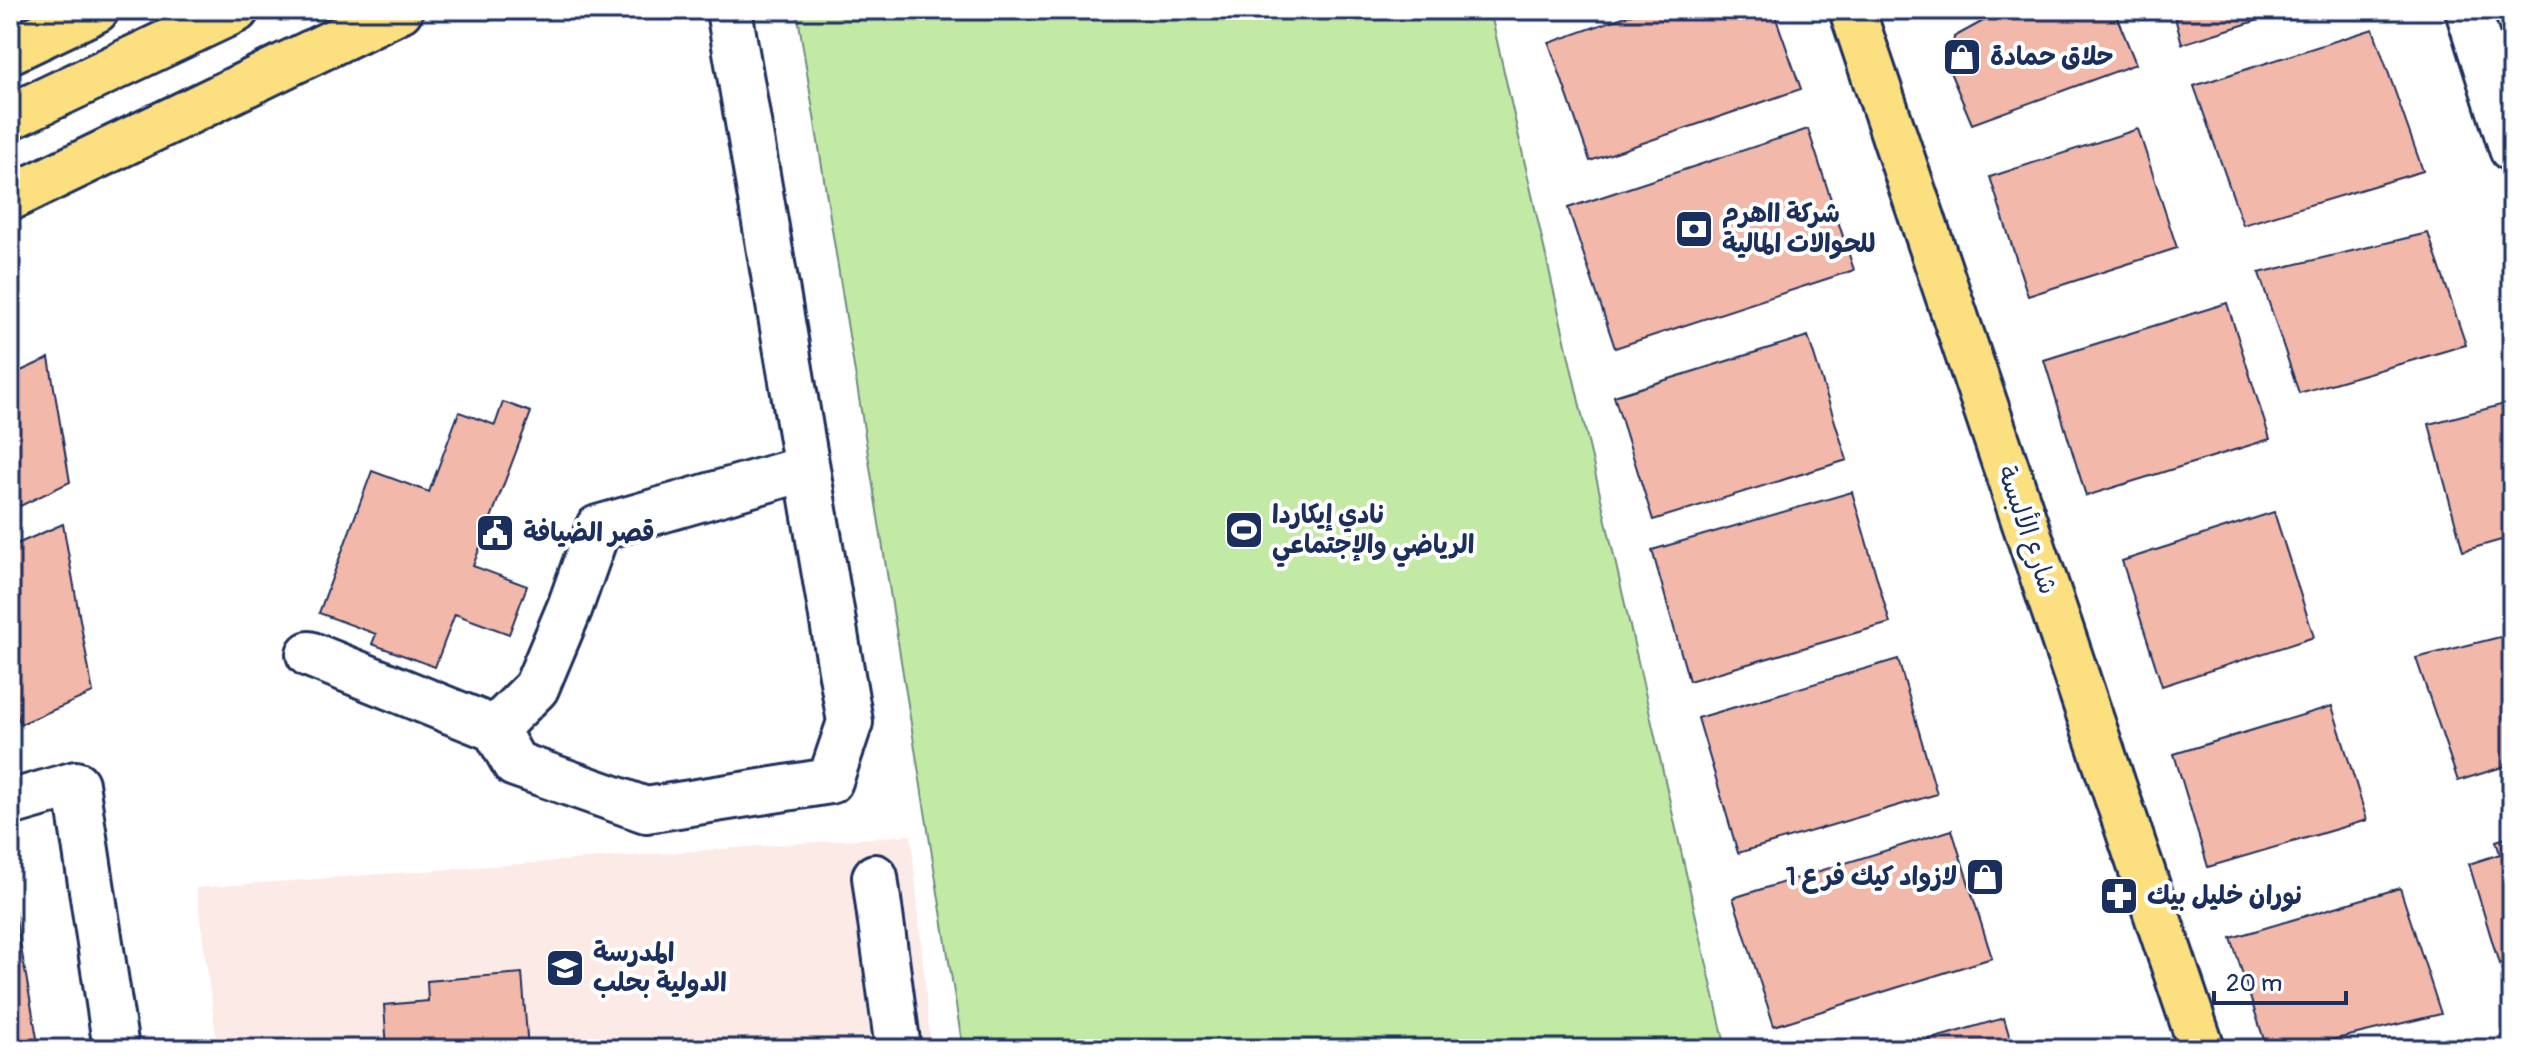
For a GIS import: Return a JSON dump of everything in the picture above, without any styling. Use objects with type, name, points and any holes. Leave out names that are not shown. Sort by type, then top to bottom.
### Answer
[{"type":"main road","points":[[10,51],[96,10]]},
{"type":"main road","points":[[10,117],[236,10]]},
{"type":"main road","points":[[10,198],[400,10]]},
{"type":"main road","name":"شارع الألبسة","points":[[1852,10],[2202,1049]]},
{"type":"street","points":[[309,654],[495,729],[515,764],[646,810],[830,781],[850,722],[729,10]]},
{"type":"street","points":[[2468,10],[2512,149]]},
{"type":"street","points":[[495,729],[536,688],[570,607],[598,528],[807,468]]},
{"type":"street","points":[[10,803],[76,784],[116,1049]]},
{"type":"street","points":[[875,877],[898,1049]]},
{"type":"shaded area","name":"المدرسة الدولية بحلب","points":[[911,835],[931,1049],[218,1049],[196,888]]},
{"type":"green space","name":"نادي إيكاردا الرياضي والإجتماعي","points":[[797,10],[1490,10],[1726,1049],[963,1049]]},
{"type":"building","points":[[1643,10],[1773,10],[1801,89],[1590,161],[1549,43]]},
{"type":"building","points":[[2003,10],[2114,10],[2136,64],[1972,124],[1950,72],[1954,37]]},
{"type":"building","points":[[2173,10],[2291,10],[2182,44]]},
{"type":"building","points":[[2373,29],[2423,171],[2243,225],[2194,86]]},
{"type":"building","points":[[1808,129],[1854,270],[1615,348],[1568,208]]},
{"type":"building","points":[[2138,129],[2177,248],[2028,296],[1990,177]]},
{"type":"building","points":[[2428,233],[2466,345],[2299,393],[2259,273]]},
{"type":"building","points":[[2227,303],[2270,439],[2086,496],[2044,360]]},
{"type":"building","points":[[1808,336],[1847,460],[1653,520],[1614,396]]},
{"type":"building","points":[[49,358],[70,482],[10,511],[10,376]]},
{"type":"building","name":"قصر الضيافة","points":[[503,402],[531,412],[473,566],[527,586],[509,634],[455,614],[435,667],[372,644],[376,634],[319,613],[372,471],[429,492],[459,412],[495,425]]},
{"type":"building","points":[[2512,402],[2512,537],[2463,551],[2429,424]]},
{"type":"building","points":[[1852,492],[1890,623],[1689,681],[1652,550]]},
{"type":"building","points":[[2274,512],[2314,637],[2162,686],[2122,561]]},
{"type":"building","points":[[63,524],[93,693],[21,724],[10,701],[10,547]]},
{"type":"building","points":[[2512,634],[2512,764],[2458,781],[2416,658]]},
{"type":"building","points":[[1898,659],[1937,794],[1738,853],[1698,718]]},
{"type":"building","points":[[2332,706],[2367,820],[2208,867],[2174,754]]},
{"type":"building","points":[[1952,830],[1992,958],[1774,1026],[1733,898]]},
{"type":"building","points":[[2512,836],[2512,960],[2499,964],[2469,864],[2500,854],[2496,841]]},
{"type":"building","points":[[2400,888],[2441,1014],[2294,1049],[2267,1049],[2231,938]]},
{"type":"building","points":[[12,897],[39,1049],[10,1049]]},
{"type":"building","points":[[522,973],[528,1049],[387,1049],[384,1005],[428,1001],[427,981]]},
{"type":"building","points":[[2004,1018],[2013,1049],[1897,1049]]},
{"type":"place","name":"حلاق حمادة","points":[[1962,57]]},
{"type":"place","name":"شركة ااهرم للحوالات المالية","points":[[1694,229]]},
{"type":"place","name":"نادي إيكاردا الرياضي والإجتماعي","points":[[1244,530]]},
{"type":"place","name":"قصر الضيافة","points":[[495,533]]},
{"type":"place","name":"لازواد كيك فرع 1","points":[[1985,877]]},
{"type":"place","name":"نوران خليل بيك","points":[[2119,896]]},
{"type":"place","name":"المدرسة الدولية بحلب","points":[[565,968]]}]
